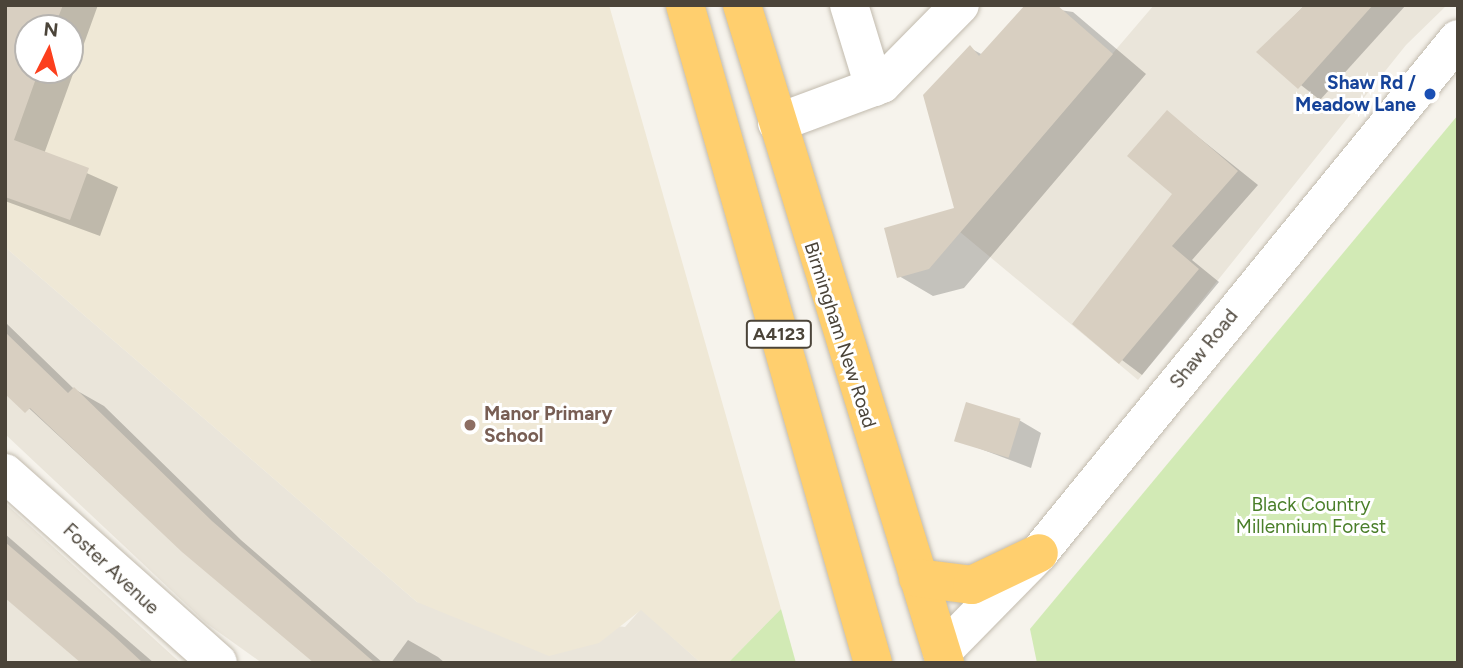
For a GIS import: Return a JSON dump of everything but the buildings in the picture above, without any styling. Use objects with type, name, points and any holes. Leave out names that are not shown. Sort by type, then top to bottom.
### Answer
[{"type":"highway","name":"A4123","points":[[685,5],[873,663]]},
{"type":"highway","name":"Birmingham New Road","points":[[742,5],[943,657]]},
{"type":"highway","points":[[918,578],[965,586],[1039,554]]},
{"type":"street","points":[[849,5],[874,87]]},
{"type":"street","points":[[777,123],[874,87],[960,5]]},
{"type":"street","name":"Shaw Road","points":[[943,657],[1039,554],[1458,39]]},
{"type":"street","name":"Foster Avenue","points":[[5,473],[218,663]]},
{"type":"shaded area","name":"Manor Primary School","points":[[5,5],[609,5],[781,609],[728,663],[701,663],[641,610],[599,643],[549,656],[417,602],[5,247]]},
{"type":"shaded area","points":[[1154,5],[1447,5],[1406,45],[1138,380],[960,232]]},
{"type":"shaded area","points":[[5,247],[417,602],[625,627],[641,609],[701,663],[262,663],[206,623],[5,434]]},
{"type":"shaded area","points":[[5,503],[174,657],[181,663],[5,663]]},
{"type":"green space","name":"Black Country Millennium Forest","points":[[1458,115],[1458,663],[1037,663],[1030,629]]},
{"type":"green space","points":[[781,609],[796,663],[728,663]]},
{"type":"place","name":"Shaw Rd / Meadow Lane","points":[[1430,94]]},
{"type":"place","name":"Manor Primary School","points":[[470,425]]}]
